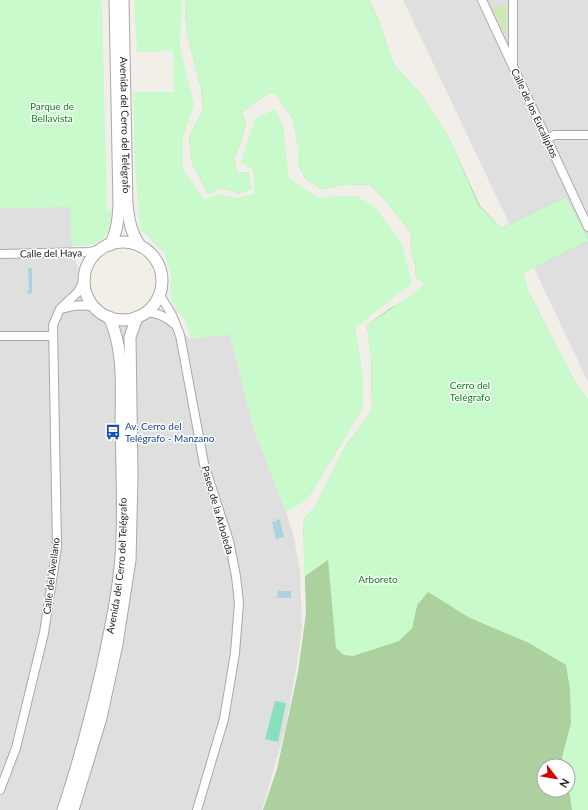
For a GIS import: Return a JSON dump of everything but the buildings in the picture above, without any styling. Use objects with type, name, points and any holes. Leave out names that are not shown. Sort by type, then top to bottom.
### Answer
[{"type":"street","name":"Avenida del Cerro del Telégrafo","points":[[106,247],[115,235],[119,206],[115,0]]},
{"type":"street","name":"Avenida del Cerro del Telégrafo","points":[[123,0],[127,206],[129,223],[140,246]]},
{"type":"street","name":"Calle de los Eucaliptos","points":[[482,0],[588,227]]},
{"type":"street","points":[[513,0],[513,65]]},
{"type":"street","points":[[501,41],[506,41],[514,35]]},
{"type":"street","points":[[547,139],[554,135],[588,135]]},
{"type":"street","points":[[60,309],[76,305],[85,305],[94,307],[109,317],[122,320],[129,320],[147,312],[160,295],[162,281],[160,267],[152,255],[140,246],[120,242],[106,247],[92,258],[86,270],[84,281],[86,290],[94,307]]},
{"type":"street","name":"Calle del Haya","points":[[0,254],[90,252],[106,247]]},
{"type":"street","name":"Calle del Avellano","points":[[0,790],[16,748],[44,633],[57,547],[53,325],[60,309],[78,292],[84,281]]},
{"type":"street","name":"Paseo de la Arboleda","points":[[160,295],[177,327],[180,336],[204,464],[229,541],[236,576],[239,603],[235,653],[224,719],[197,810]]},
{"type":"street","points":[[147,312],[162,315],[169,319],[177,327]]},
{"type":"street","name":"Avenida del Cerro del Telégrafo","points":[[62,810],[80,757],[93,708],[108,643],[120,559],[123,522],[121,394],[119,355],[116,336],[109,317]]},
{"type":"street","name":"Avenida del Cerro del Telégrafo","points":[[73,810],[101,718],[117,644],[130,560],[132,476],[130,337],[137,317]]},
{"type":"street","points":[[0,336],[53,336]]},
{"type":"shaded area","points":[[403,0],[588,0],[588,382],[534,268],[509,223]]},
{"type":"shaded area","points":[[71,206],[72,247],[80,275],[81,293],[84,300],[93,312],[102,319],[118,324],[129,323],[148,317],[158,317],[191,339],[230,334],[254,429],[286,512],[293,534],[300,571],[302,628],[296,671],[285,730],[262,810],[0,810],[0,207]]},
{"type":"green space","name":"Parque de Bellavista","points":[[0,0],[102,0],[107,210],[112,210],[111,220],[106,235],[97,243],[72,246],[70,207],[0,208]]},
{"type":"green space","points":[[134,0],[182,0],[180,47],[194,104],[183,137],[183,169],[204,199],[219,194],[236,198],[254,194],[253,169],[241,163],[255,118],[276,109],[283,127],[289,178],[317,197],[357,196],[376,208],[402,244],[412,283],[355,328],[363,373],[363,408],[308,499],[286,512],[254,429],[230,334],[191,339],[185,320],[174,307],[170,295],[171,274],[165,254],[140,229],[135,164],[133,92],[174,92],[173,51],[137,52]]},
{"type":"green space","name":"Cerro del Telégrafo","points":[[186,0],[369,0],[377,16],[394,65],[420,93],[448,136],[480,206],[501,228],[566,197],[588,239],[588,241],[523,273],[528,291],[576,384],[588,400],[588,810],[263,810],[277,769],[298,672],[306,613],[303,520],[315,507],[345,447],[372,410],[371,356],[367,325],[389,309],[408,299],[425,284],[416,277],[410,247],[412,234],[385,200],[370,185],[347,184],[321,189],[306,179],[298,165],[298,145],[293,119],[276,94],[267,94],[242,112],[246,123],[241,142],[234,158],[237,173],[248,172],[251,189],[239,193],[221,188],[208,194],[192,163],[189,138],[203,109],[201,89],[187,34],[185,13]],"holes":[[[328,560],[427,592],[417,605],[412,628]]]},
{"type":"green space","name":"Cerro del Telégrafo","points":[[186,0],[369,0],[377,16],[394,65],[420,93],[448,136],[479,206],[501,228],[566,197],[588,239],[588,241],[523,273],[528,291],[576,384],[588,400],[588,810],[572,810],[570,798],[576,798],[576,758],[562,757],[571,723],[570,689],[566,665],[529,643],[470,618],[428,592],[417,605],[412,628],[399,641],[353,656],[344,655],[336,648],[328,560],[304,577],[303,520],[315,507],[345,447],[372,410],[371,356],[367,325],[425,284],[416,277],[410,247],[412,234],[385,200],[370,185],[347,184],[321,189],[306,179],[298,165],[298,145],[293,119],[276,94],[267,94],[242,112],[246,123],[241,142],[234,158],[237,173],[248,172],[251,189],[239,193],[221,188],[208,194],[192,163],[189,138],[203,109],[201,89],[187,34],[185,13]]},
{"type":"green space","points":[[506,2],[507,32],[505,33],[492,8],[501,7]]},
{"type":"green space","points":[[275,701],[286,703],[278,742],[265,739]]},
{"type":"water","points":[[28,268],[32,268],[32,292],[30,294],[27,292],[29,289]]},
{"type":"water","points":[[276,519],[280,520],[284,537],[276,539],[272,522],[275,521],[276,523]]},
{"type":"water","points":[[278,590],[291,591],[291,598],[277,598]]},
{"type":"place","name":"Av. Cerro del Telégrafo - Manzano","points":[[113,432]]},
{"type":"park label","name":"Arboreto","points":[[378,579]]}]
